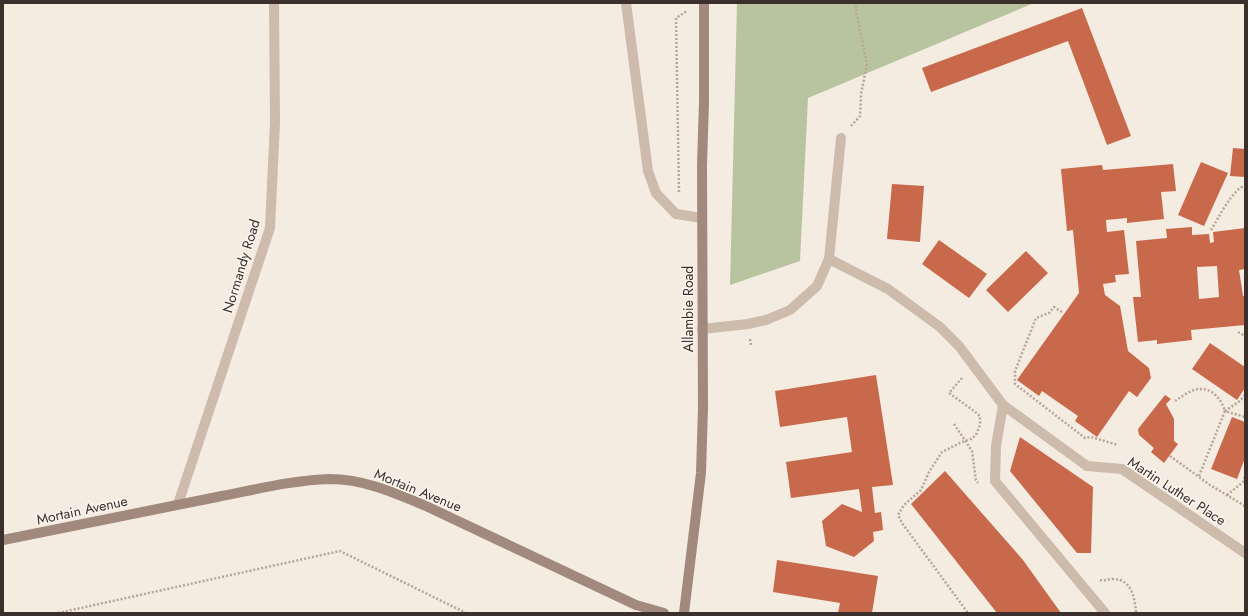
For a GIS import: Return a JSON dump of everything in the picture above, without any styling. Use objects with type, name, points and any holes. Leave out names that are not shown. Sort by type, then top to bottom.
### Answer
[{"type":"street","name":"Normandy Road","points":[[178,504],[270,228],[275,122],[274,3]]},
{"type":"street","points":[[626,3],[648,171],[656,193],[676,214],[702,218]]},
{"type":"street","name":"Allambie Road","points":[[684,613],[700,473],[703,408],[702,165],[704,102],[704,3]]},
{"type":"street","points":[[702,329],[748,324],[766,320],[790,310],[817,286],[829,259],[841,138]]},
{"type":"street","name":"Martin Luther Place","points":[[829,259],[888,289],[917,309],[945,332],[959,346],[1003,405],[1087,466],[1122,469],[1245,553]]},
{"type":"street","points":[[1003,405],[996,446],[995,481],[1105,613]]},
{"type":"street","name":"Mortain Avenue","points":[[3,540],[178,504],[300,481],[331,479],[363,482],[395,492],[636,604],[664,613]]},
{"type":"path","points":[[841,138],[860,116],[861,94],[867,64],[856,11],[856,3]]},
{"type":"path","points":[[679,214],[676,18],[689,10]]},
{"type":"path","points":[[1211,230],[1232,195],[1240,187],[1245,186]]},
{"type":"path","points":[[1062,312],[1054,307],[1049,313],[1036,318],[1015,371],[1015,384],[1085,438],[1091,438],[1118,445]]},
{"type":"path","points":[[1238,332],[1245,336]]},
{"type":"path","points":[[968,613],[902,523],[898,515],[904,505],[921,490],[929,472],[942,452],[971,439],[978,430],[980,425],[980,416],[974,410],[949,394],[973,366]]},
{"type":"path","points":[[1175,401],[1194,390],[1204,389],[1215,394],[1223,404],[1224,411],[1199,476]]},
{"type":"path","points":[[1224,411],[1240,401],[1245,395]]},
{"type":"path","points":[[1224,411],[1245,418]]},
{"type":"path","points":[[954,424],[972,450],[976,480],[984,494],[997,484]]},
{"type":"path","points":[[1170,456],[1210,485],[1245,506]]},
{"type":"path","points":[[1227,495],[1243,482],[1245,476]]},
{"type":"path","points":[[58,613],[340,551],[466,613]]},
{"type":"path","points":[[1096,575],[1100,581],[1114,579],[1122,581],[1131,589],[1135,600],[1136,613]]},
{"type":"green space","points":[[737,3],[1034,3],[808,98],[800,261],[730,285]]},
{"type":"building","points":[[1082,8],[1131,136],[1107,145],[1068,41],[931,92],[922,68]]},
{"type":"building","points":[[1233,148],[1245,149],[1245,177],[1230,176]]},
{"type":"building","points":[[1201,162],[1228,173],[1204,226],[1178,215]]},
{"type":"building","points":[[1173,164],[1176,191],[1161,192],[1164,219],[1127,223],[1127,218],[1106,220],[1107,232],[1124,230],[1129,274],[1115,275],[1116,282],[1103,284],[1105,295],[1120,306],[1128,351],[1149,368],[1151,378],[1137,397],[1129,391],[1097,437],[1075,421],[1078,416],[1042,391],[1039,396],[1017,380],[1079,293],[1073,230],[1067,231],[1061,169],[1102,165],[1103,170]]},
{"type":"building","points":[[892,184],[924,186],[920,242],[887,239]]},
{"type":"building","points":[[1192,227],[1192,235],[1209,234],[1210,243],[1214,242],[1213,232],[1245,228],[1245,269],[1239,270],[1243,296],[1245,296],[1245,325],[1191,330],[1192,340],[1157,344],[1157,340],[1138,342],[1133,297],[1141,297],[1136,241],[1167,238],[1166,229]],"holes":[[[1217,266],[1219,297],[1199,299],[1197,267]]]},
{"type":"building","points":[[939,240],[987,274],[969,298],[922,264]]},
{"type":"building","points":[[1026,251],[1048,273],[1008,312],[986,290]]},
{"type":"building","points":[[1210,343],[1245,367],[1245,388],[1237,400],[1192,369]]},
{"type":"building","points":[[876,375],[893,485],[872,487],[875,513],[881,512],[883,530],[873,532],[874,541],[854,557],[826,546],[822,521],[842,504],[862,512],[859,489],[791,498],[786,462],[852,452],[847,417],[780,427],[775,391]]},
{"type":"building","points":[[1165,395],[1171,399],[1166,404],[1174,419],[1174,441],[1178,444],[1164,463],[1151,452],[1154,448],[1139,435],[1138,429]]},
{"type":"building","points":[[1232,417],[1245,422],[1245,458],[1237,479],[1211,469]]},
{"type":"building","points":[[1020,437],[1093,487],[1091,553],[1077,553],[1010,471]]},
{"type":"building","points":[[945,471],[1023,560],[1061,613],[997,613],[911,504]]},
{"type":"building","points":[[777,560],[878,576],[872,613],[838,613],[840,603],[773,592]]}]
